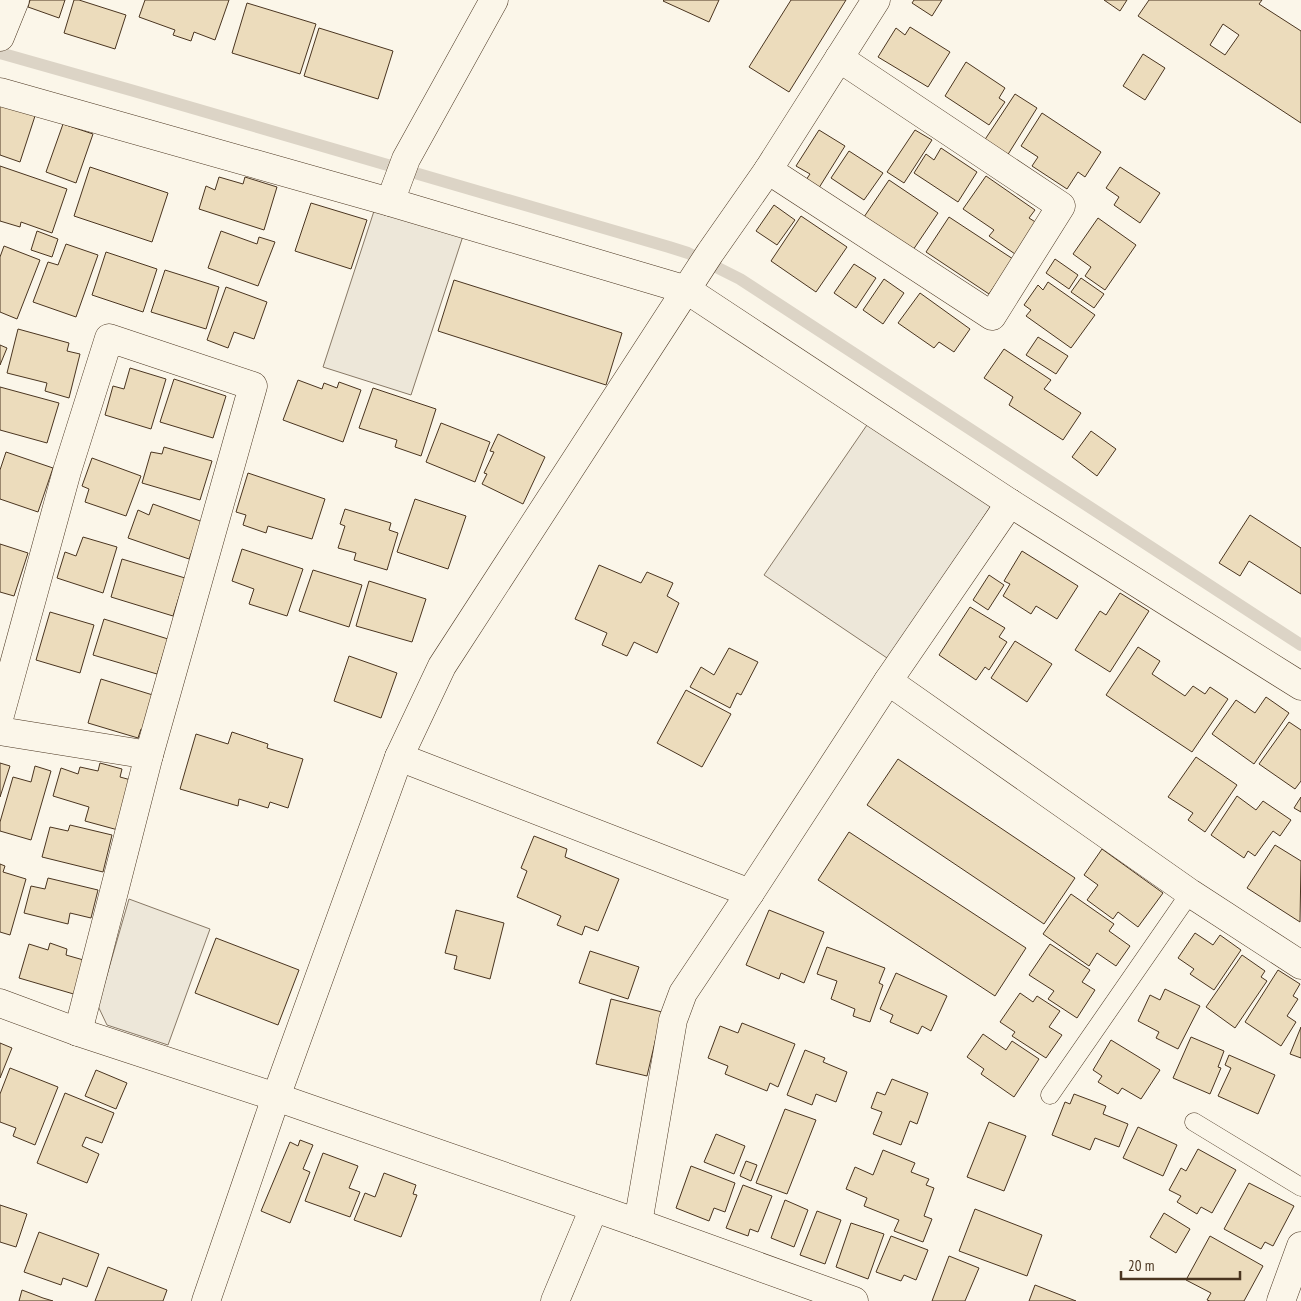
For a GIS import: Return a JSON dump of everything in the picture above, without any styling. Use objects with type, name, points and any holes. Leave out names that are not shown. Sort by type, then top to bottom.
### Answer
[{"type":"street","points":[[0,37],[14,0]]},
{"type":"street","points":[[398,181],[494,0]]},
{"type":"street","points":[[206,1301],[276,1096],[400,757],[442,666],[710,253],[768,170],[876,0]]},
{"type":"street","points":[[768,170],[992,316],[1061,206],[839,58]]},
{"type":"street","points":[[0,92],[398,181],[690,284],[1010,503],[1301,686]]},
{"type":"street","points":[[0,715],[67,471],[109,338],[253,386],[149,755],[78,1032]]},
{"type":"street","points":[[638,1223],[673,1020],[683,993],[888,681],[1010,503]]},
{"type":"street","points":[[888,681],[1190,893],[1301,965]]},
{"type":"street","points":[[0,731],[149,755]]},
{"type":"street","points":[[400,757],[750,893]]},
{"type":"street","points":[[0,1003],[78,1032],[276,1096],[854,1301]]},
{"type":"street","points":[[555,1301],[594,1208]]},
{"type":"street","points":[[1281,1301],[1301,1246]]},
{"type":"lane","points":[[1050,1095],[1190,893]]},
{"type":"lane","points":[[1194,1122],[1301,1187]]},
{"type":"shaded area","points":[[375,208],[463,236],[411,395],[323,367]]},
{"type":"shaded area","points":[[869,422],[992,504],[890,660],[764,575]]},
{"type":"shaded area","points":[[129,899],[210,929],[168,1045],[107,1025],[98,1006]]},
{"type":"building","points":[[30,0],[65,0],[59,18],[28,7]]},
{"type":"building","points":[[74,0],[126,15],[115,49],[64,33]]},
{"type":"building","points":[[145,0],[229,0],[215,40],[194,32],[191,41],[173,35],[175,30],[139,17]]},
{"type":"building","points":[[664,0],[719,0],[709,22]]},
{"type":"building","points":[[791,0],[846,0],[789,92],[749,67]]},
{"type":"building","points":[[914,0],[942,0],[932,16],[912,3]]},
{"type":"building","points":[[1104,0],[1127,0],[1120,11]]},
{"type":"building","points":[[1149,0],[1262,0],[1259,4],[1301,31],[1301,123],[1138,16]],"holes":[[[1223,24],[1239,35],[1225,55],[1210,45]]]},
{"type":"building","points":[[247,3],[316,24],[300,74],[232,53]]},
{"type":"building","points":[[910,27],[950,52],[928,87],[878,57],[896,28],[905,35]]},
{"type":"building","points":[[319,28],[393,51],[378,99],[304,76]]},
{"type":"building","points":[[1143,54],[1165,68],[1145,100],[1123,86]]},
{"type":"building","points":[[966,62],[1005,88],[999,98],[1005,102],[989,125],[945,96]]},
{"type":"building","points":[[1015,94],[1037,108],[1007,156],[984,141]]},
{"type":"building","points":[[0,104],[35,116],[20,162],[0,155]]},
{"type":"building","points":[[1042,113],[1101,152],[1085,177],[1078,172],[1067,189],[1032,166],[1038,157],[1021,146]]},
{"type":"building","points":[[63,124],[93,134],[76,183],[46,172]]},
{"type":"building","points":[[819,130],[845,146],[817,191],[804,183],[810,174],[796,166]]},
{"type":"building","points":[[915,130],[932,140],[904,183],[887,172]]},
{"type":"building","points":[[941,148],[977,172],[958,202],[914,173],[926,154],[934,160]]},
{"type":"building","points":[[849,151],[883,173],[864,200],[831,178]]},
{"type":"building","points":[[0,166],[67,189],[52,233],[21,222],[20,227],[0,221]]},
{"type":"building","points":[[90,167],[168,193],[152,242],[74,216]]},
{"type":"building","points":[[1120,167],[1160,193],[1140,223],[1114,205],[1119,197],[1106,188]]},
{"type":"building","points":[[986,176],[1035,210],[1029,218],[1037,223],[1015,254],[989,236],[994,230],[963,209]]},
{"type":"building","points":[[219,177],[243,184],[245,177],[277,187],[264,230],[199,209],[206,186],[215,190]]},
{"type":"building","points":[[889,180],[938,213],[913,250],[864,217]]},
{"type":"building","points":[[311,203],[367,220],[351,269],[295,251]]},
{"type":"building","points":[[774,205],[795,220],[777,245],[756,231]]},
{"type":"building","points":[[801,216],[847,247],[816,292],[771,261]]},
{"type":"building","points":[[949,217],[1013,259],[989,294],[926,252]]},
{"type":"building","points":[[1098,218],[1136,245],[1105,290],[1085,276],[1091,267],[1073,254]]},
{"type":"building","points":[[37,231],[58,239],[52,257],[31,250]]},
{"type":"building","points":[[221,231],[257,244],[259,237],[275,242],[258,286],[208,268]]},
{"type":"building","points":[[66,244],[98,255],[76,317],[33,302],[48,262],[58,265]]},
{"type":"building","points":[[4,246],[40,260],[17,319],[0,312],[0,257]]},
{"type":"building","points":[[106,252],[157,269],[143,312],[92,295]]},
{"type":"building","points":[[1055,259],[1078,275],[1069,289],[1046,273]]},
{"type":"building","points":[[854,264],[876,278],[856,308],[834,293]]},
{"type":"building","points":[[165,270],[219,287],[206,329],[151,312]]},
{"type":"building","points":[[1081,278],[1104,294],[1094,308],[1071,292]]},
{"type":"building","points":[[884,279],[904,293],[883,324],[863,310]]},
{"type":"building","points":[[454,280],[622,333],[606,385],[438,331]]},
{"type":"building","points":[[1048,282],[1095,315],[1071,348],[1026,316],[1031,310],[1024,305],[1038,285],[1043,290]]},
{"type":"building","points":[[226,287],[267,302],[254,339],[234,332],[228,348],[207,340]]},
{"type":"building","points":[[920,293],[970,329],[954,352],[939,342],[934,348],[898,323]]},
{"type":"building","points":[[18,329],[69,343],[67,351],[80,354],[69,398],[45,391],[47,383],[7,373]]},
{"type":"building","points":[[1038,337],[1068,356],[1056,374],[1026,355]]},
{"type":"building","points":[[0,345],[7,348],[0,365]]},
{"type":"building","points":[[1004,349],[1051,380],[1044,389],[1081,413],[1063,440],[1009,405],[1013,397],[984,378]]},
{"type":"building","points":[[130,368],[166,379],[151,429],[105,415],[113,386],[124,389]]},
{"type":"building","points":[[174,379],[226,396],[213,438],[160,422]]},
{"type":"building","points":[[298,380],[322,389],[324,383],[337,388],[339,382],[361,390],[343,442],[283,420]]},
{"type":"building","points":[[0,387],[59,403],[47,443],[0,430]]},
{"type":"building","points":[[373,388],[436,409],[421,456],[395,447],[397,440],[359,428]]},
{"type":"building","points":[[441,423],[490,442],[475,482],[426,462]]},
{"type":"building","points":[[1091,431],[1116,449],[1097,476],[1072,457]]},
{"type":"building","points":[[498,434],[545,457],[523,504],[482,484],[487,474],[484,473],[494,452],[490,451]]},
{"type":"building","points":[[164,447],[212,461],[200,500],[142,483],[151,452],[162,454]]},
{"type":"building","points":[[6,452],[53,468],[38,512],[0,499],[0,470]]},
{"type":"building","points":[[92,458],[141,476],[126,516],[85,502],[89,489],[82,486]]},
{"type":"building","points":[[248,473],[325,499],[312,539],[268,526],[266,533],[243,525],[246,515],[236,512]]},
{"type":"building","points":[[415,499],[466,516],[448,569],[397,552]]},
{"type":"building","points":[[153,504],[203,522],[189,559],[128,538],[138,510],[149,515]]},
{"type":"building","points":[[345,509],[391,523],[389,530],[398,533],[387,570],[354,560],[356,553],[338,548],[345,526],[340,524]]},
{"type":"building","points":[[1250,515],[1301,548],[1301,594],[1249,561],[1240,576],[1219,563]]},
{"type":"building","points":[[83,537],[117,547],[103,593],[57,578],[65,552],[76,556]]},
{"type":"building","points":[[0,544],[28,553],[14,596],[0,592]]},
{"type":"building","points":[[242,549],[303,569],[287,616],[249,604],[254,589],[232,581]]},
{"type":"building","points":[[1022,551],[1078,586],[1057,619],[1036,606],[1031,614],[1003,596],[1010,584],[1004,581]]},
{"type":"building","points":[[122,559],[185,578],[173,616],[111,597]]},
{"type":"building","points":[[599,565],[641,583],[647,572],[673,583],[667,596],[679,603],[657,653],[634,642],[627,656],[602,645],[607,633],[575,619]]},
{"type":"building","points":[[313,570],[362,585],[349,627],[299,611]]},
{"type":"building","points":[[989,575],[1004,585],[988,610],[973,600]]},
{"type":"building","points":[[369,581],[426,599],[412,642],[356,626]]},
{"type":"building","points":[[1120,593],[1149,611],[1110,672],[1075,650],[1100,611],[1106,615]]},
{"type":"building","points":[[970,607],[1005,628],[999,637],[1007,642],[989,670],[985,667],[976,680],[939,655]]},
{"type":"building","points":[[50,612],[94,625],[80,673],[36,660]]},
{"type":"building","points":[[104,619],[168,639],[157,674],[93,655]]},
{"type":"building","points":[[1015,641],[1052,664],[1027,702],[991,678]]},
{"type":"building","points":[[1138,647],[1160,661],[1152,674],[1185,696],[1193,686],[1205,694],[1210,687],[1228,699],[1192,752],[1106,695]]},
{"type":"building","points":[[729,648],[758,662],[741,695],[737,693],[730,708],[690,687],[701,667],[714,675]]},
{"type":"building","points":[[349,656],[397,673],[381,718],[334,701]]},
{"type":"building","points":[[101,679],[156,696],[145,731],[141,729],[138,738],[88,723]]},
{"type":"building","points":[[686,690],[731,714],[702,767],[657,743]]},
{"type":"building","points":[[1266,697],[1289,713],[1254,764],[1212,734],[1236,700],[1255,713]]},
{"type":"building","points":[[1289,722],[1301,730],[1301,781],[1295,789],[1259,764]]},
{"type":"building","points":[[232,732],[268,744],[267,748],[303,759],[288,808],[270,802],[268,808],[239,799],[238,806],[180,789],[196,734],[228,744]]},
{"type":"building","points":[[1196,757],[1237,785],[1205,832],[1188,820],[1193,813],[1168,797]]},
{"type":"building","points":[[898,759],[1075,878],[1044,924],[867,805]]},
{"type":"building","points":[[0,763],[10,766],[0,797]]},
{"type":"building","points":[[100,763],[122,769],[120,777],[131,780],[118,830],[85,821],[89,807],[53,796],[61,768],[78,774],[80,767],[98,771]]},
{"type":"building","points":[[35,766],[51,771],[31,840],[0,831],[0,822],[13,777],[31,782]]},
{"type":"building","points":[[1237,796],[1256,810],[1263,801],[1291,820],[1280,836],[1273,831],[1255,856],[1248,851],[1244,858],[1211,835]]},
{"type":"building","points":[[1301,797],[1301,812],[1294,808]]},
{"type":"building","points":[[70,825],[112,835],[103,872],[42,857],[50,827],[68,831]]},
{"type":"building","points":[[849,832],[1026,948],[995,996],[818,880]]},
{"type":"building","points":[[534,836],[567,849],[565,857],[619,879],[598,931],[585,926],[582,935],[557,925],[561,916],[517,897],[527,871],[521,868]]},
{"type":"building","points":[[1275,845],[1301,861],[1300,922],[1247,888]]},
{"type":"building","points":[[1102,849],[1163,893],[1138,927],[1118,912],[1113,919],[1087,900],[1098,885],[1084,875]]},
{"type":"building","points":[[0,864],[5,866],[3,872],[26,879],[10,935],[0,932]]},
{"type":"building","points":[[48,878],[98,890],[91,918],[70,913],[68,924],[24,913],[31,886],[45,889]]},
{"type":"building","points":[[1071,894],[1114,924],[1109,931],[1130,946],[1116,966],[1097,953],[1089,966],[1043,934]]},
{"type":"building","points":[[456,910],[504,923],[490,979],[454,969],[457,956],[445,953]]},
{"type":"building","points":[[769,910],[824,932],[804,983],[781,973],[779,979],[746,965]]},
{"type":"building","points":[[1195,933],[1213,945],[1220,935],[1241,950],[1214,990],[1190,974],[1194,969],[1178,958]]},
{"type":"building","points":[[216,938],[299,970],[278,1025],[195,993]]},
{"type":"building","points":[[50,943],[67,949],[66,955],[87,961],[77,995],[19,978],[29,944],[48,950]]},
{"type":"building","points":[[1050,944],[1090,970],[1082,982],[1095,990],[1077,1018],[1048,999],[1054,991],[1029,975]]},
{"type":"building","points":[[827,947],[885,968],[879,983],[883,985],[870,1022],[853,1016],[855,1009],[831,999],[837,981],[817,974]]},
{"type":"building","points":[[590,951],[639,967],[628,999],[579,983]]},
{"type":"building","points":[[1242,955],[1265,971],[1261,977],[1267,981],[1235,1028],[1206,1007]]},
{"type":"building","points":[[1278,970],[1300,984],[1293,996],[1298,999],[1287,1016],[1296,1022],[1281,1046],[1245,1022]]},
{"type":"building","points":[[896,973],[947,996],[931,1031],[922,1026],[918,1034],[890,1022],[893,1015],[880,1009]]},
{"type":"building","points":[[1165,989],[1200,1006],[1178,1049],[1156,1038],[1159,1032],[1138,1021],[1150,995],[1160,1000]]},
{"type":"building","points":[[1020,993],[1033,1002],[1037,996],[1060,1011],[1049,1027],[1062,1035],[1046,1058],[1012,1036],[1015,1032],[1000,1022]]},
{"type":"building","points":[[611,999],[662,1012],[647,1076],[596,1064]]},
{"type":"building","points":[[742,1023],[795,1044],[778,1087],[770,1083],[767,1091],[725,1074],[728,1066],[708,1058],[720,1026],[738,1033]]},
{"type":"building","points":[[1301,1027],[1301,1058],[1290,1054]]},
{"type":"building","points":[[983,1034],[1006,1050],[1012,1041],[1039,1059],[1014,1097],[981,1074],[984,1069],[967,1057]]},
{"type":"building","points":[[1191,1037],[1224,1051],[1218,1067],[1221,1068],[1210,1094],[1173,1078]]},
{"type":"building","points":[[1111,1040],[1160,1070],[1141,1099],[1122,1088],[1118,1094],[1098,1082],[1102,1076],[1093,1070]]},
{"type":"building","points":[[0,1043],[12,1048],[0,1078]]},
{"type":"building","points":[[805,1050],[825,1058],[823,1062],[847,1072],[836,1102],[816,1094],[812,1105],[787,1095]]},
{"type":"building","points":[[1229,1055],[1275,1075],[1258,1114],[1218,1096],[1231,1068],[1225,1065]]},
{"type":"building","points":[[10,1068],[58,1087],[35,1145],[13,1136],[16,1128],[0,1122],[0,1094]]},
{"type":"building","points":[[96,1070],[127,1083],[116,1109],[85,1096]]},
{"type":"building","points":[[892,1079],[928,1093],[917,1124],[910,1121],[901,1145],[873,1134],[882,1112],[871,1108],[877,1092],[885,1095]]},
{"type":"building","points":[[65,1093],[114,1113],[102,1143],[86,1137],[82,1146],[99,1154],[87,1183],[37,1163]]},
{"type":"building","points":[[1074,1094],[1106,1106],[1103,1114],[1128,1124],[1119,1147],[1095,1138],[1090,1150],[1052,1135],[1065,1102],[1070,1104]]},
{"type":"building","points":[[785,1109],[816,1120],[787,1194],[756,1183]]},
{"type":"building","points":[[989,1122],[1026,1136],[1004,1191],[967,1177]]},
{"type":"building","points":[[1138,1127],[1177,1145],[1163,1176],[1123,1158]]},
{"type":"building","points":[[716,1134],[745,1146],[734,1174],[704,1162]]},
{"type":"building","points":[[300,1140],[313,1145],[303,1169],[310,1172],[290,1223],[261,1211],[290,1142],[298,1146]]},
{"type":"building","points":[[1198,1149],[1236,1170],[1212,1213],[1201,1207],[1197,1214],[1177,1202],[1181,1196],[1169,1190],[1181,1168],[1186,1171]]},
{"type":"building","points":[[883,1150],[915,1163],[911,1172],[929,1179],[926,1185],[934,1188],[924,1216],[932,1219],[923,1242],[894,1231],[899,1220],[864,1206],[867,1198],[846,1189],[855,1167],[873,1175]]},
{"type":"building","points":[[323,1153],[358,1166],[349,1188],[360,1192],[350,1217],[305,1201]]},
{"type":"building","points":[[746,1161],[757,1165],[751,1181],[740,1176]]},
{"type":"building","points":[[691,1166],[735,1183],[725,1212],[714,1208],[709,1221],[676,1208]]},
{"type":"building","points":[[384,1173],[416,1185],[413,1194],[417,1195],[401,1237],[354,1220],[365,1193],[375,1197]]},
{"type":"building","points":[[1249,1183],[1294,1206],[1273,1246],[1265,1242],[1261,1249],[1224,1229]]},
{"type":"building","points":[[743,1185],[772,1196],[758,1232],[750,1229],[748,1236],[726,1228]]},
{"type":"building","points":[[785,1200],[808,1210],[794,1247],[771,1238]]},
{"type":"building","points":[[0,1205],[27,1214],[16,1247],[0,1242]]},
{"type":"building","points":[[975,1209],[1042,1235],[1027,1276],[959,1251]]},
{"type":"building","points":[[817,1211],[841,1220],[825,1264],[800,1255]]},
{"type":"building","points":[[1164,1213],[1190,1229],[1176,1253],[1150,1237]]},
{"type":"building","points":[[851,1223],[884,1234],[868,1279],[836,1267]]},
{"type":"building","points":[[39,1232],[99,1254],[87,1287],[63,1278],[61,1285],[24,1272]]},
{"type":"building","points":[[891,1236],[928,1250],[916,1280],[904,1275],[901,1281],[876,1272]]},
{"type":"building","points":[[1210,1236],[1263,1266],[1244,1301],[1207,1300],[1211,1293],[1186,1280]]},
{"type":"building","points":[[949,1256],[979,1268],[965,1301],[932,1301]]},
{"type":"building","points":[[108,1267],[167,1290],[163,1301],[95,1301]]},
{"type":"building","points":[[1035,1285],[1076,1301],[1029,1301]]},
{"type":"building","points":[[22,1290],[43,1298],[53,1301],[19,1301]]},
{"type":"waterway","points":[[0,53],[688,253],[740,279],[1301,645]]}]
